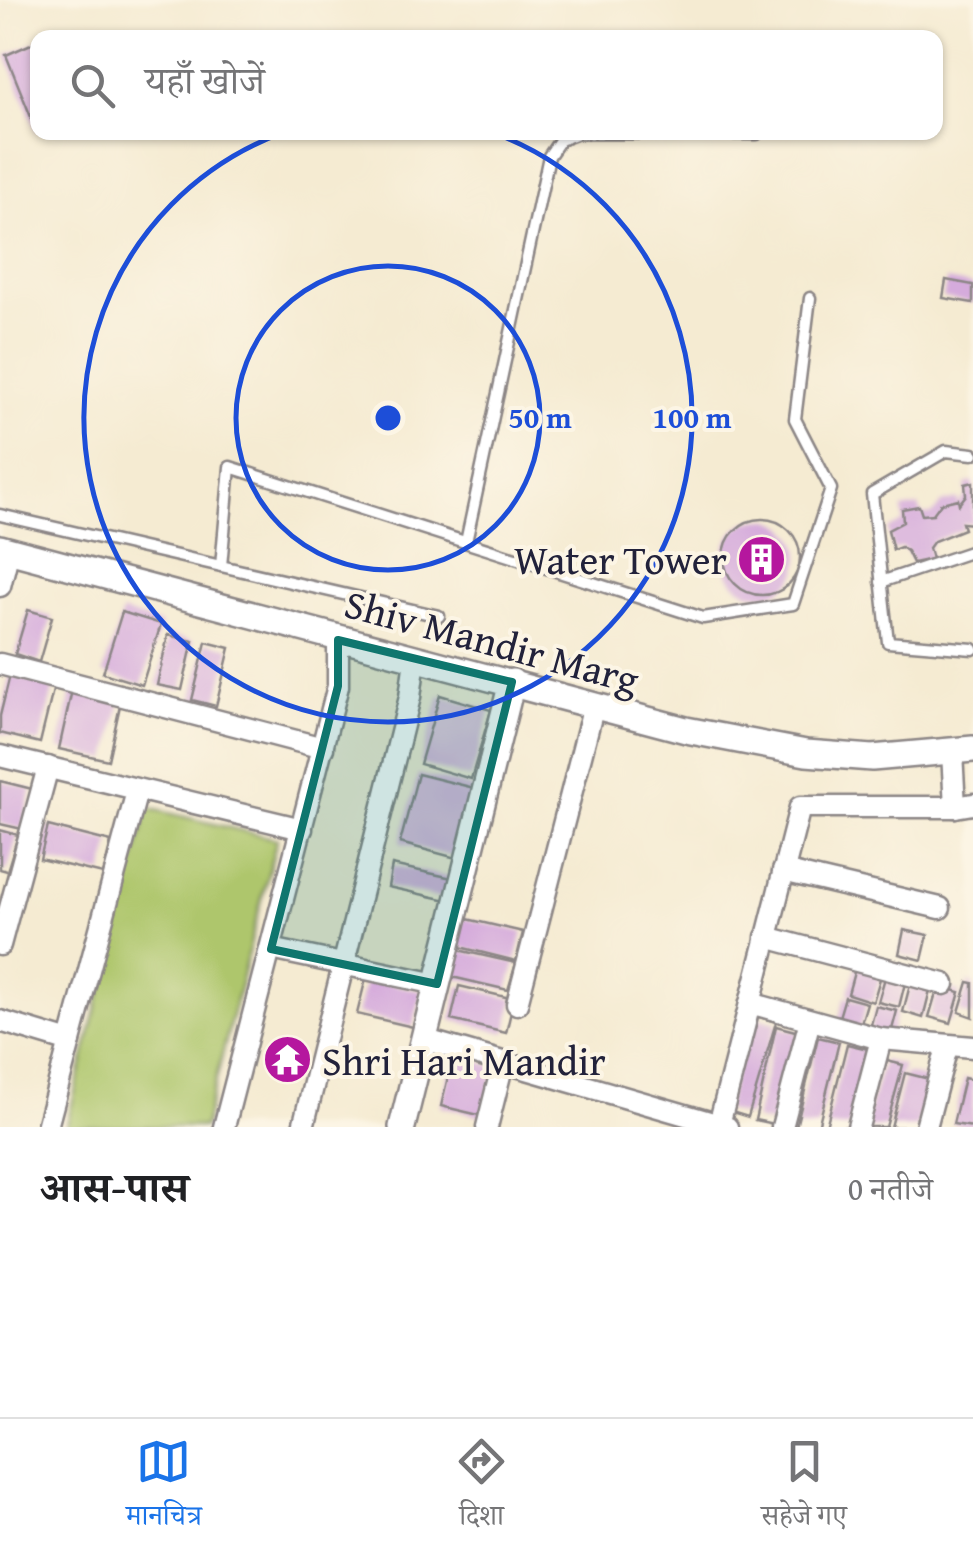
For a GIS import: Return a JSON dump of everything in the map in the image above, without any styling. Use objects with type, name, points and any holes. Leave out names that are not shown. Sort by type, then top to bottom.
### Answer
[{"type":"street","points":[[0,586],[5,549]]},
{"type":"street","name":"Shiv Mandir Marg","points":[[5,549],[686,730],[806,754],[872,758],[962,751]]},
{"type":"street","points":[[224,1127],[338,686],[338,640]]},
{"type":"street","points":[[303,1127],[410,697],[415,659]]},
{"type":"street","points":[[0,664],[323,748]]},
{"type":"street","points":[[402,1127],[512,682]]},
{"type":"street","points":[[517,1004],[594,705]]},
{"type":"street","points":[[424,1039],[723,1126],[800,806],[964,805],[962,751]]},
{"type":"street","points":[[0,756],[302,829]]},
{"type":"street","points":[[0,945],[48,767]]},
{"type":"street","points":[[47,1127],[137,791]]},
{"type":"street","points":[[784,870],[940,908]]},
{"type":"street","points":[[766,937],[944,984]]},
{"type":"street","points":[[271,949],[437,984]]},
{"type":"street","points":[[750,1003],[881,1039],[973,1047]]},
{"type":"street","points":[[782,1127],[810,1020]]},
{"type":"street","points":[[0,1022],[70,1042]]},
{"type":"street","points":[[858,1127],[881,1039]]},
{"type":"street","points":[[926,1127],[947,1047]]},
{"type":"street","points":[[487,1127],[503,1063]]},
{"type":"lane","points":[[466,542],[548,156],[560,140]]},
{"type":"lane","points":[[221,566],[230,467],[703,618],[793,604],[830,489],[795,419],[810,298]]},
{"type":"lane","points":[[973,454],[946,451],[872,494],[888,642],[973,649]]},
{"type":"lane","points":[[0,516],[439,616]]},
{"type":"lane","points":[[880,582],[973,551]]},
{"type":"highlighted area","points":[[338,640],[512,682],[437,984],[271,949],[338,686]]},
{"type":"green space","points":[[148,808],[277,839],[204,1127],[66,1127]]},
{"type":"building","points":[[30,44],[30,115],[6,55]]},
{"type":"building","points":[[946,280],[973,285],[973,303],[943,298]]},
{"type":"building","points":[[973,482],[973,524],[962,523],[964,529],[934,541],[929,548],[932,559],[913,563],[901,547],[893,550],[888,530],[903,522],[902,509],[919,506],[922,515],[933,514],[941,503],[958,499],[959,504],[966,495],[965,484]]},
{"type":"building","name":"Water Tower","points":[[762,519],[789,530],[800,557],[789,584],[762,595],[735,584],[724,557],[735,530]]},
{"type":"building","points":[[28,610],[52,617],[39,662],[15,654]]},
{"type":"building","points":[[122,612],[161,624],[142,685],[103,673]]},
{"type":"building","points":[[168,635],[193,641],[182,690],[157,685]]},
{"type":"building","points":[[206,642],[230,648],[216,706],[192,700]]},
{"type":"building","points":[[10,675],[54,686],[40,743],[0,733]]},
{"type":"building","points":[[72,690],[121,701],[108,760],[59,749]]},
{"type":"building","points":[[440,695],[491,710],[471,779],[420,764]]},
{"type":"building","points":[[418,774],[474,788],[456,858],[400,843]]},
{"type":"building","points":[[0,781],[32,789],[22,829],[0,824]]},
{"type":"building","points":[[48,826],[111,842],[103,874],[40,859]]},
{"type":"building","points":[[0,830],[18,835],[7,871],[0,869]]},
{"type":"building","points":[[392,865],[452,878],[447,900],[388,887]]},
{"type":"building","points":[[463,918],[523,932],[516,961],[456,946]]},
{"type":"building","points":[[904,930],[928,935],[922,960],[899,954]]},
{"type":"building","points":[[458,950],[516,963],[508,990],[452,977]]},
{"type":"building","points":[[856,965],[882,972],[873,1002],[848,994]]},
{"type":"building","points":[[886,974],[906,979],[899,1007],[878,1002]]},
{"type":"building","points":[[366,978],[422,991],[413,1027],[357,1014]]},
{"type":"building","points":[[911,981],[931,986],[923,1018],[903,1012]]},
{"type":"building","points":[[968,982],[973,983],[973,1017],[959,1012]]},
{"type":"building","points":[[459,986],[514,999],[506,1033],[451,1020]]},
{"type":"building","points":[[938,986],[960,992],[951,1023],[929,1017]]},
{"type":"building","points":[[845,997],[867,1003],[859,1030],[837,1024]]},
{"type":"building","points":[[876,1006],[897,1011],[890,1037],[869,1032]]},
{"type":"building","points":[[752,1015],[776,1022],[748,1117],[725,1110]]},
{"type":"building","points":[[776,1026],[799,1032],[778,1125],[755,1120]]},
{"type":"building","points":[[818,1037],[839,1042],[818,1127],[796,1127]]},
{"type":"building","points":[[847,1044],[868,1049],[849,1127],[826,1127]]},
{"type":"building","points":[[453,1056],[495,1066],[483,1116],[441,1106]]},
{"type":"building","points":[[883,1060],[903,1065],[886,1127],[865,1127]]},
{"type":"building","points":[[905,1073],[929,1079],[917,1127],[891,1127]]},
{"type":"building","points":[[964,1078],[973,1080],[973,1127],[953,1124]]},
{"type":"place","name":"Water Tower","points":[[762,559]]},
{"type":"place","name":"Shri Hari Mandir","points":[[287,1060]]}]
